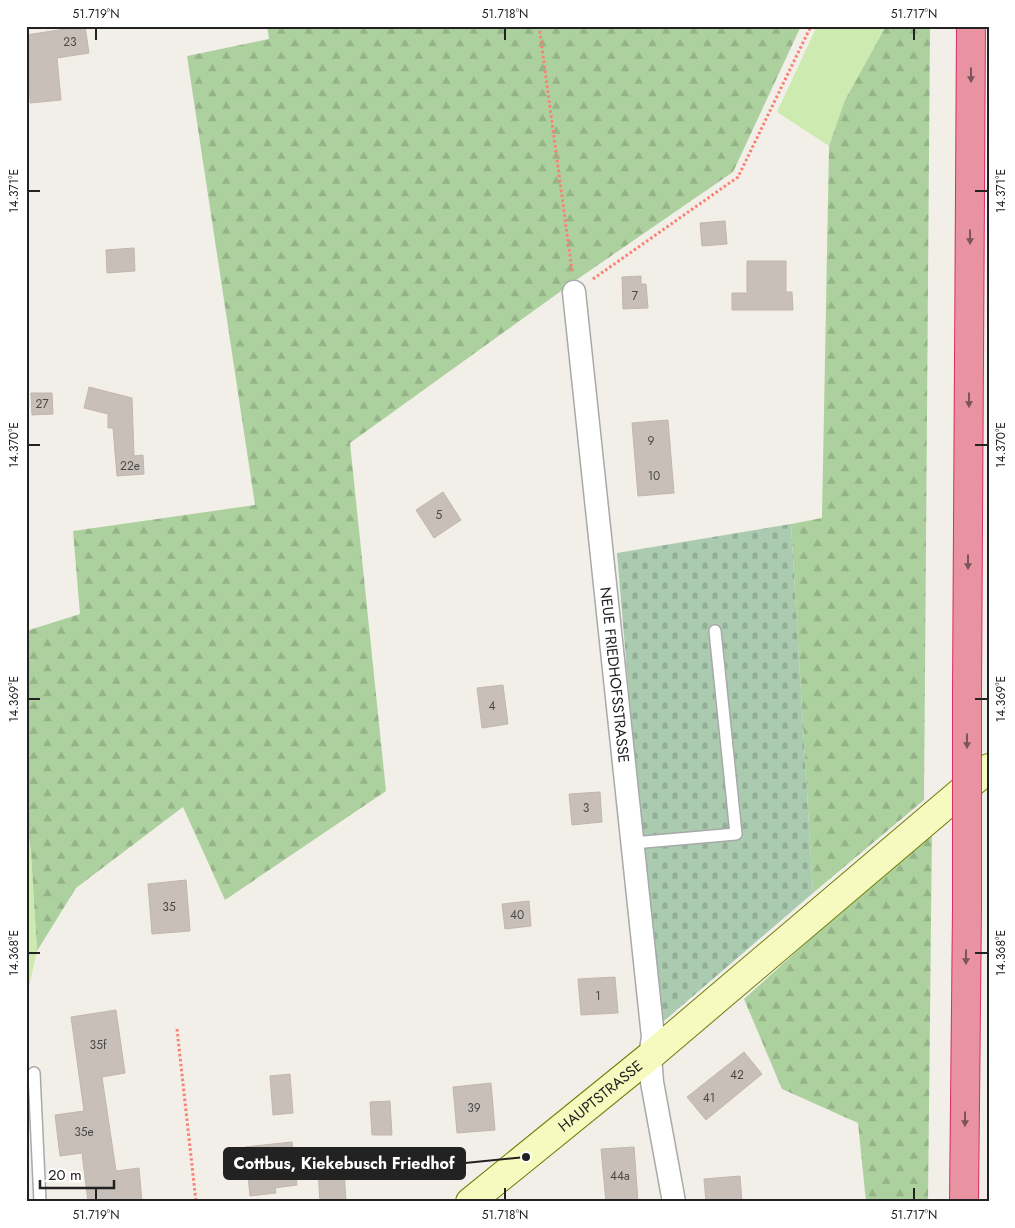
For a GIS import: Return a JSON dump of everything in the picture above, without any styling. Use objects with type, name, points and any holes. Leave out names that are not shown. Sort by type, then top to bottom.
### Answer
[{"type":"highway","points":[[964,1202],[971,26]]},
{"type":"street","name":"NEUE FRIEDHOFSSTRASSE","points":[[574,292],[653,1037],[650,1056],[652,1082],[674,1202]]},
{"type":"street","name":"HAUPTSTRASSE","points":[[470,1202],[650,1056],[989,768]]},
{"type":"lane","points":[[633,843],[736,834],[715,631]]},
{"type":"lane","points":[[34,1073],[40,1202]]},
{"type":"path","points":[[539,26],[574,292],[738,177],[812,26]]},
{"type":"path","points":[[177,1029],[196,1202]]},
{"type":"green space","points":[[267,26],[801,26],[733,172],[582,276],[350,443],[386,791],[225,900],[183,807],[76,888],[37,951],[31,852],[26,816],[26,631],[80,614],[73,531],[255,505],[187,56],[269,39]]},
{"type":"green space","points":[[817,26],[886,26],[845,100],[829,146],[777,112]]},
{"type":"green space","points":[[886,26],[930,26],[924,800],[813,893],[791,524],[822,518],[829,146],[845,100]]},
{"type":"green space","points":[[791,524],[813,893],[657,1027],[617,553]]},
{"type":"green space","points":[[26,816],[31,852],[37,951],[26,1000]]},
{"type":"green space","points":[[932,829],[928,1202],[866,1202],[858,1123],[782,1089],[744,999]]},
{"type":"building","points":[[85,26],[89,53],[57,58],[61,100],[30,103],[29,72],[26,72],[26,35]]},
{"type":"building","points":[[725,221],[727,244],[702,246],[700,223]]},
{"type":"building","points":[[134,248],[135,271],[107,273],[106,250]]},
{"type":"building","points":[[747,261],[786,261],[786,292],[792,292],[793,310],[732,310],[732,293],[747,293]]},
{"type":"building","points":[[641,276],[641,284],[646,284],[648,308],[623,309],[622,277]]},
{"type":"building","points":[[89,387],[132,398],[134,456],[143,455],[144,474],[117,476],[113,428],[108,428],[108,414],[84,408]]},
{"type":"building","points":[[31,393],[52,393],[53,414],[32,415]]},
{"type":"building","points":[[668,420],[674,493],[638,496],[632,423]]},
{"type":"building","points":[[443,492],[461,520],[434,538],[416,510]]},
{"type":"building","points":[[503,685],[508,724],[482,728],[477,688]]},
{"type":"building","points":[[600,792],[602,822],[572,825],[569,794]]},
{"type":"building","points":[[186,880],[190,931],[152,934],[148,884]]},
{"type":"building","points":[[529,901],[531,926],[505,929],[502,904]]},
{"type":"building","points":[[615,977],[618,1013],[581,1015],[578,979]]},
{"type":"building","points":[[116,1010],[125,1073],[102,1077],[116,1171],[139,1168],[142,1202],[88,1202],[82,1153],[60,1156],[55,1115],[84,1111],[71,1017]]},
{"type":"building","points":[[744,1052],[762,1074],[706,1120],[687,1097]]},
{"type":"building","points":[[290,1074],[293,1113],[273,1115],[270,1076]]},
{"type":"building","points":[[491,1083],[495,1130],[457,1133],[453,1087]]},
{"type":"building","points":[[390,1101],[392,1135],[372,1135],[370,1102]]},
{"type":"building","points":[[292,1142],[297,1185],[275,1188],[276,1193],[250,1196],[245,1147]]},
{"type":"building","points":[[634,1147],[638,1202],[606,1202],[601,1149]]},
{"type":"building","points":[[344,1169],[346,1202],[320,1202],[318,1170]]},
{"type":"building","points":[[740,1176],[742,1202],[706,1202],[704,1179]]},
{"type":"place","name":"Cottbus, Kiekebusch Friedhof","points":[[526,1157]]}]
